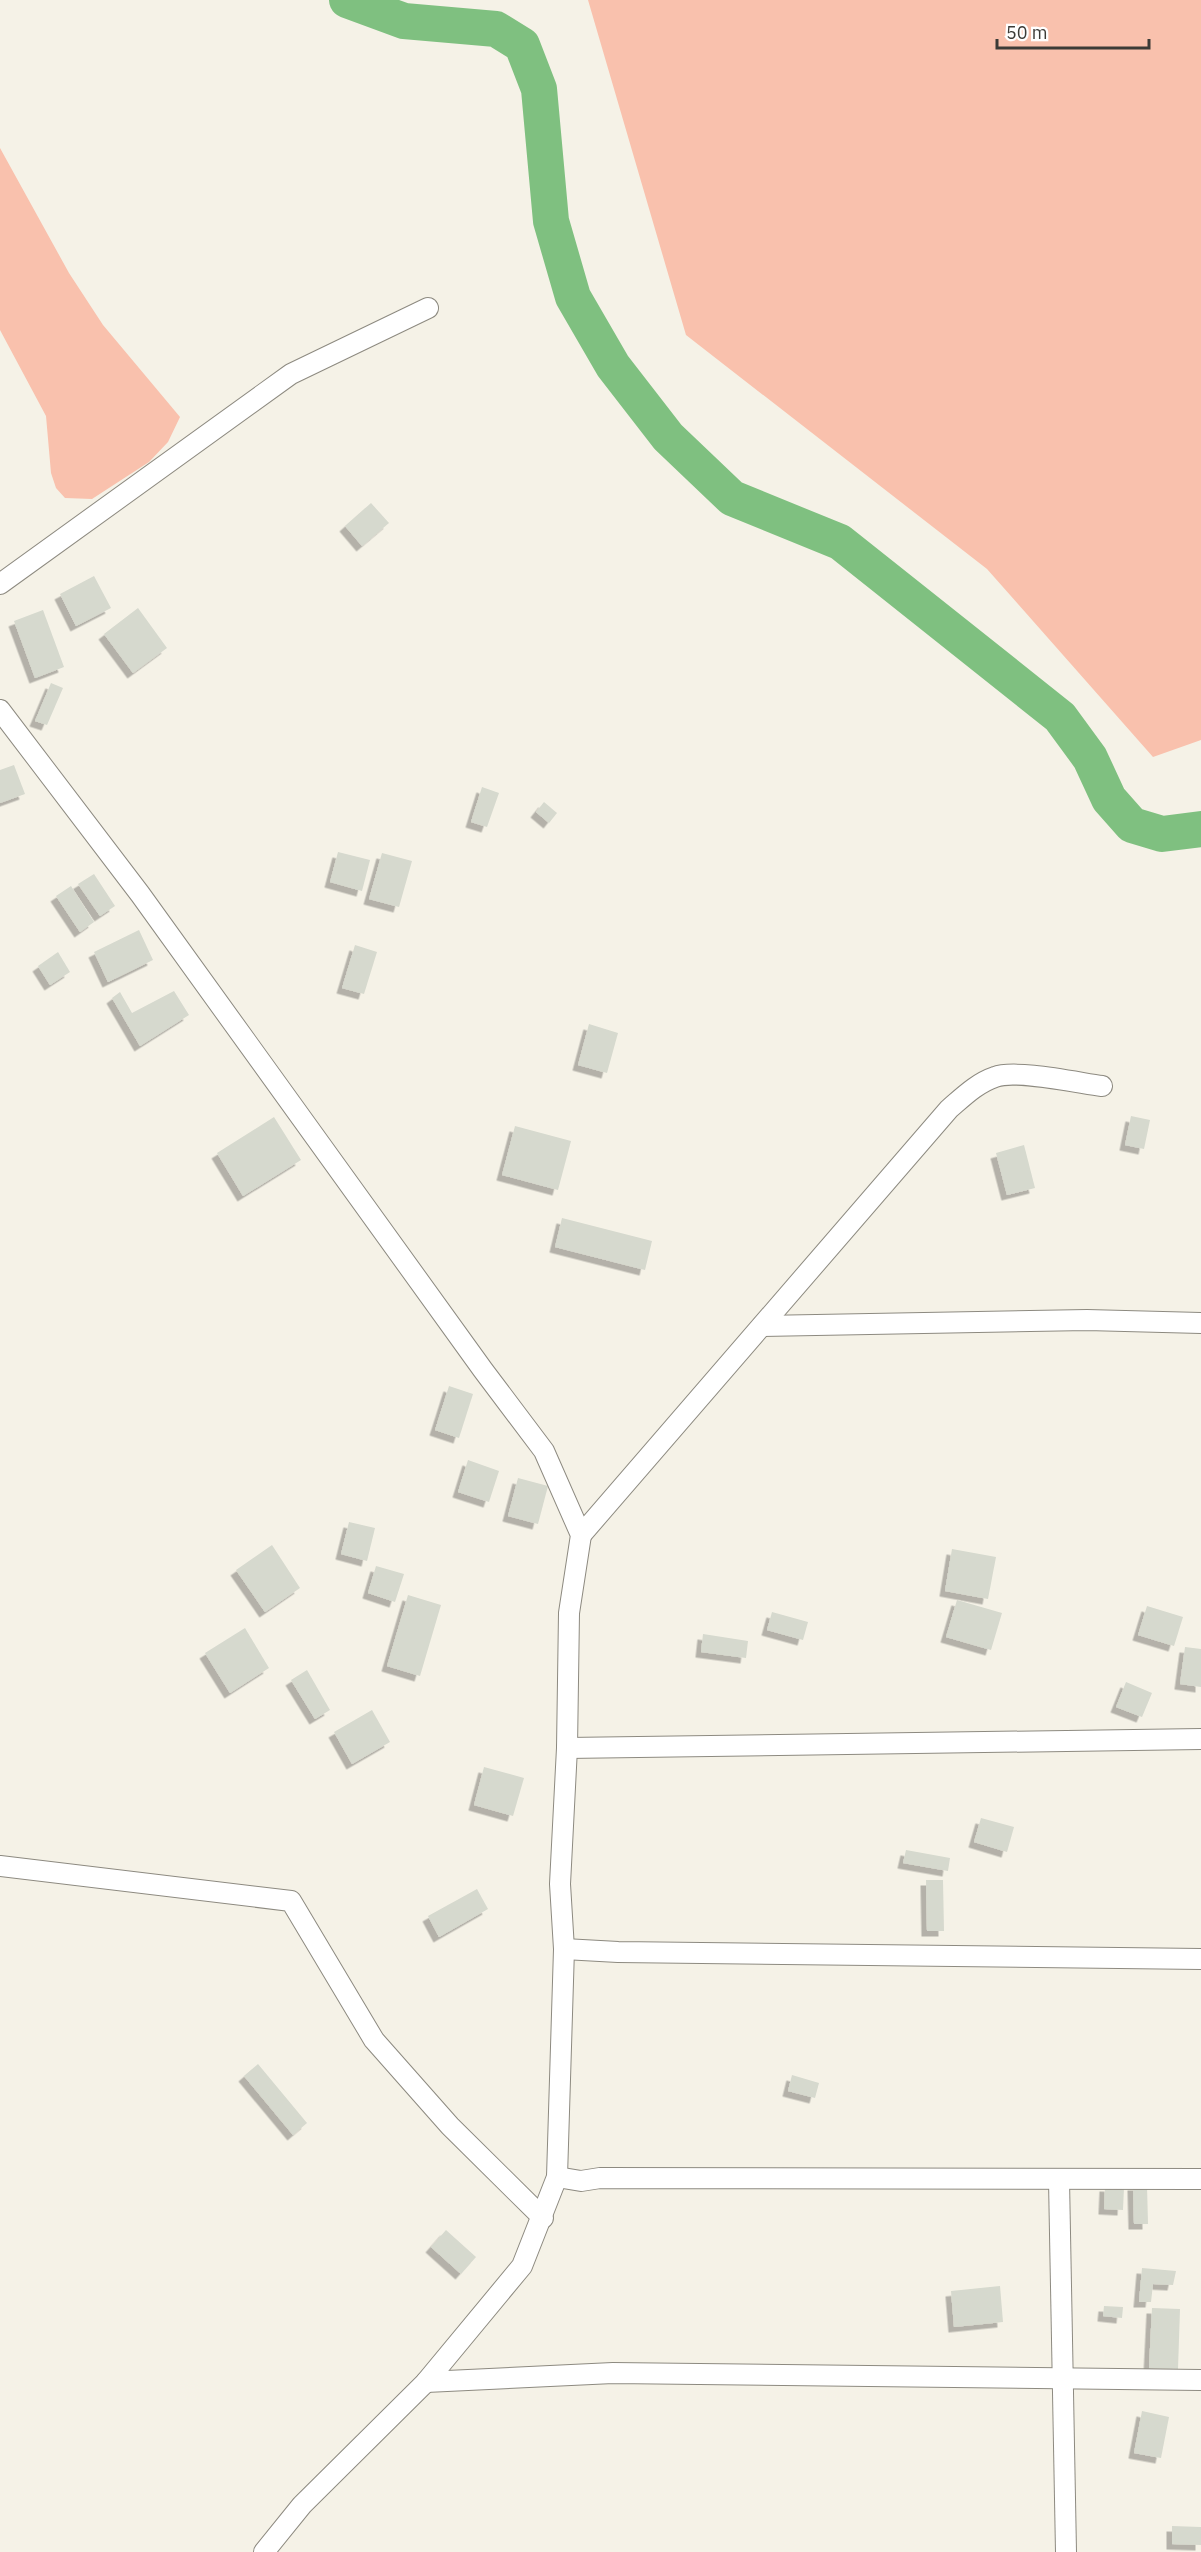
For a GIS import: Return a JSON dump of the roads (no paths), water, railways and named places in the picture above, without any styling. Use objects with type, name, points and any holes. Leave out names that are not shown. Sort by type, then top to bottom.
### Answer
[{"type":"street","points":[[0,584],[291,374],[428,308]]},
{"type":"street","points":[[0,710],[140,894],[483,1370],[531,1432],[544,1451],[581,1535]]},
{"type":"street","points":[[264,2552],[302,2505],[426,2382],[522,2266],[543,2218],[557,2177],[564,1949],[560,1884],[567,1748],[569,1613],[581,1535],[949,1109],[975,1087],[997,1076],[1016,1075],[1102,1086]]},
{"type":"street","points":[[762,1326],[1087,1320],[1201,1323]]},
{"type":"street","points":[[567,1748],[1201,1739]]},
{"type":"street","points":[[0,1866],[291,1901],[374,2040],[450,2126],[543,2218]]},
{"type":"street","points":[[564,1949],[618,1952],[1201,1959]]},
{"type":"street","points":[[557,2177],[581,2181],[600,2178],[1201,2179]]},
{"type":"street","points":[[1059,2180],[1066,2552]]},
{"type":"street","points":[[426,2382],[613,2373],[1201,2380]]},
{"type":"waterway","points":[[347,0],[404,21],[496,29],[522,45],[539,89],[551,221],[573,297],[613,366],[668,437],[732,498],[840,542],[1060,717],[1090,758],[1109,799],[1132,825],[1162,834],[1201,829]]}]
